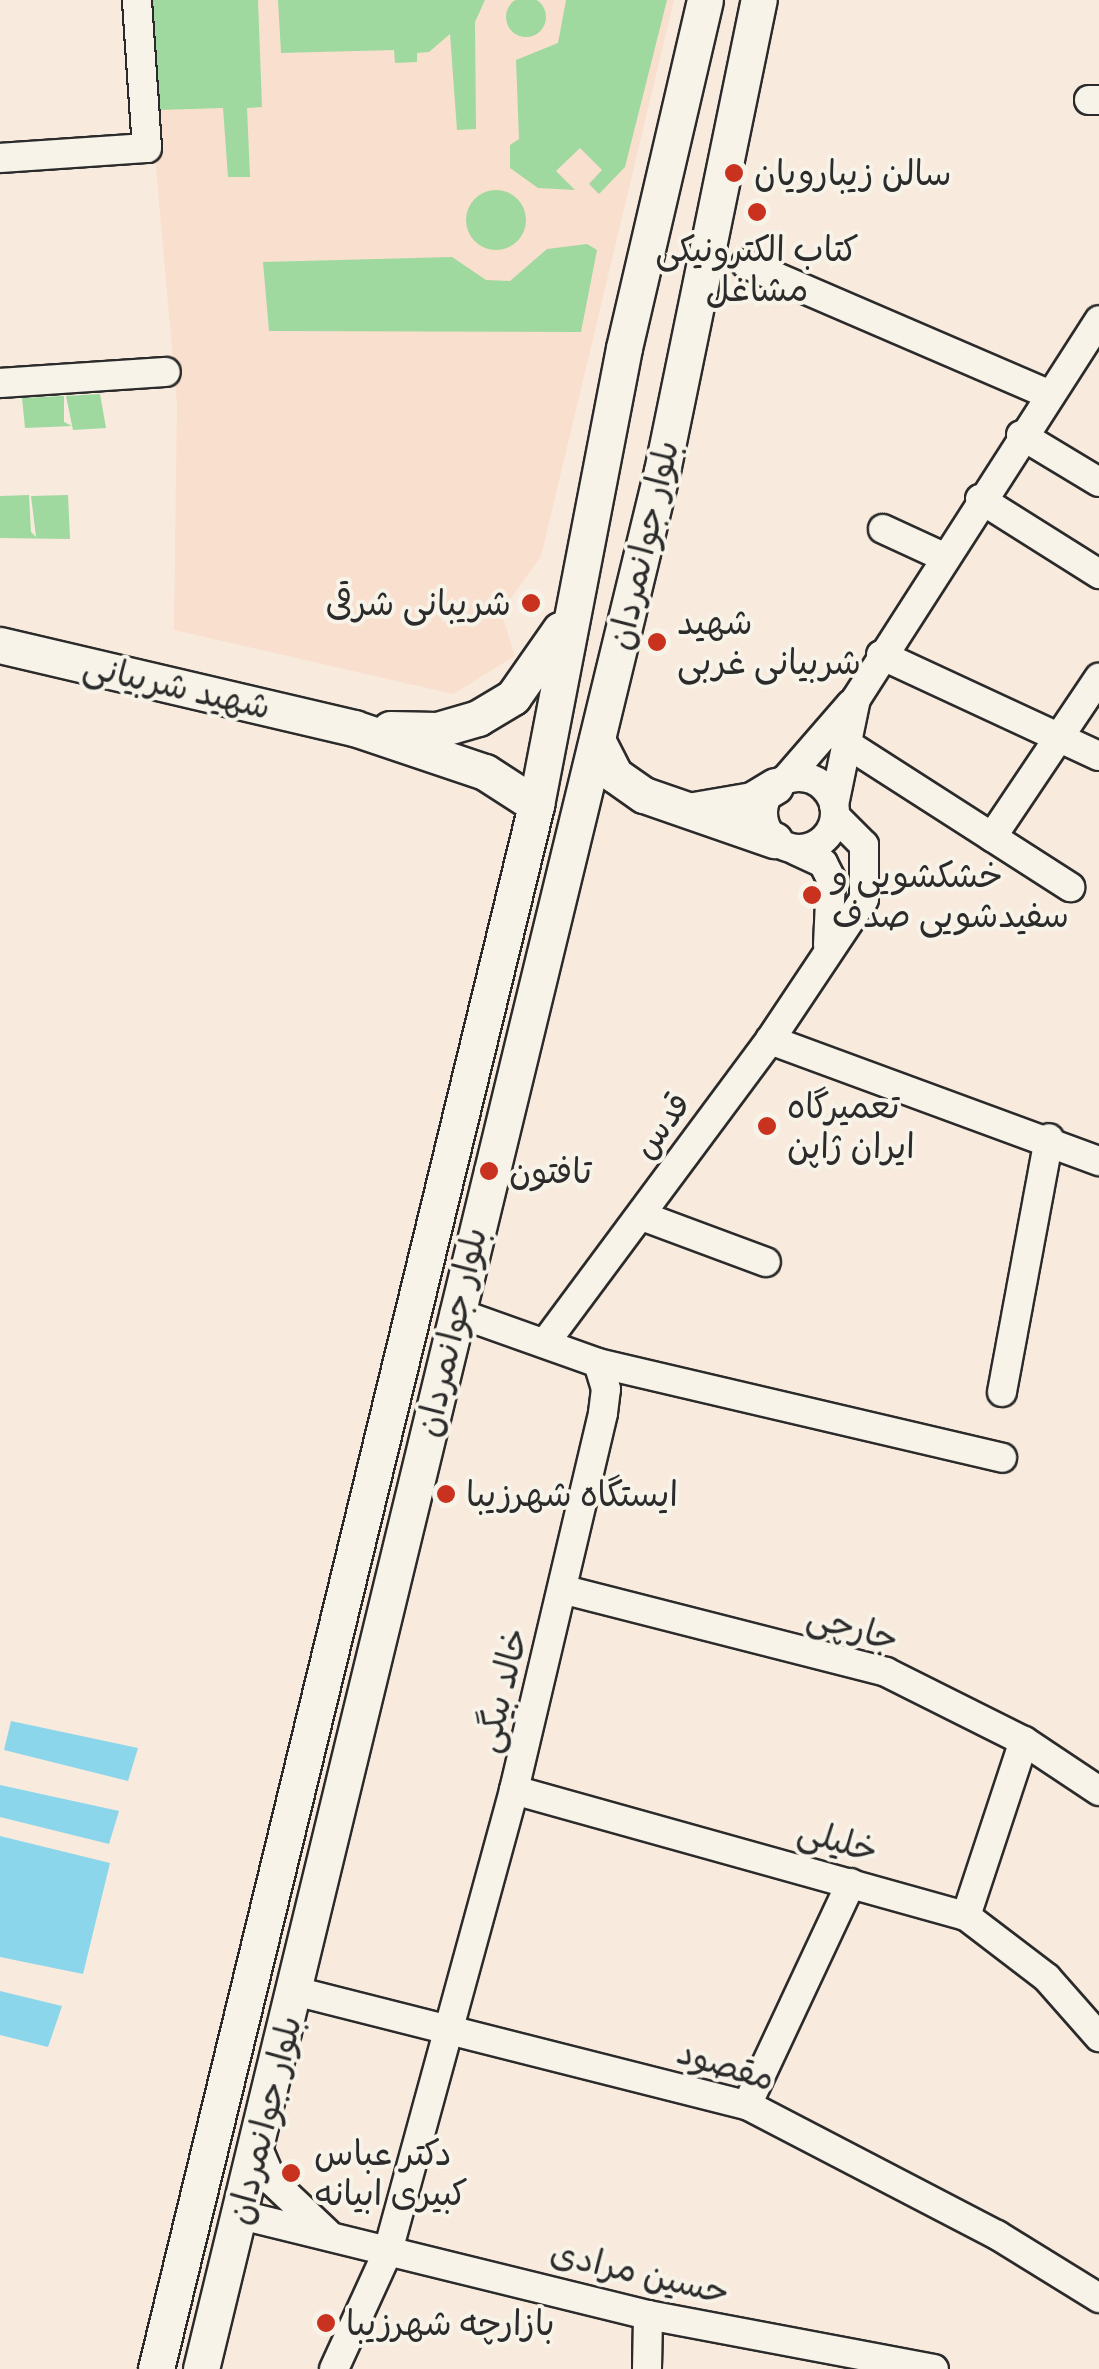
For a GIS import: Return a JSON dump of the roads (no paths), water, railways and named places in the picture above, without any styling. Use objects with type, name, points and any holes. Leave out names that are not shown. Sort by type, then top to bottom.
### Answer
[{"type":"main road","name":"بلوار جوانمردان","points":[[162,2355],[536,804],[624,348],[705,0]]},
{"type":"main road","name":"بلوار جوانمردان","points":[[201,2369],[662,471],[758,0]]},
{"type":"main road","points":[[624,348],[638,382],[658,384],[686,353]]},
{"type":"main road","points":[[602,457],[630,426],[647,429],[662,471]]},
{"type":"main road","name":"شهید شربیانی","points":[[354,728],[438,730],[478,718],[512,697],[542,663],[575,604]]},
{"type":"main road","name":"شهید شربیانی","points":[[0,646],[354,728],[485,772],[536,804]]},
{"type":"main road","points":[[597,740],[616,775],[644,795],[785,845]]},
{"type":"main road","points":[[688,811],[752,800],[780,782]]},
{"type":"main road","points":[[573,825],[606,802],[644,795]]},
{"type":"street","points":[[0,158],[147,148],[137,0]]},
{"type":"street","points":[[746,264],[1048,394]]},
{"type":"street","points":[[856,699],[844,742],[835,810],[826,837],[785,845],[763,807],[780,782],[856,699],[1021,435],[1099,320]]},
{"type":"street","points":[[0,382],[166,372]]},
{"type":"street","points":[[1021,435],[1099,482]]},
{"type":"street","points":[[980,499],[1099,574]]},
{"type":"street","points":[[882,530],[944,557]]},
{"type":"street","points":[[881,655],[1099,756]]},
{"type":"street","points":[[992,837],[1099,678]]},
{"type":"street","points":[[844,742],[1070,887]]},
{"type":"street","points":[[780,782],[821,784],[835,810]]},
{"type":"street","name":"قدس","points":[[545,1343],[770,1040],[828,945],[864,899],[869,869],[864,846],[835,810]]},
{"type":"street","name":"قدس","points":[[785,845],[823,863],[831,879],[828,945]]},
{"type":"street","points":[[770,1040],[1050,1138],[1099,1162]]},
{"type":"street","points":[[1002,1392],[1050,1138]]},
{"type":"street","points":[[642,1216],[766,1262]]},
{"type":"street","points":[[456,1312],[598,1363],[1002,1458]]},
{"type":"street","name":"خالد بیگی","points":[[342,2366],[388,2251],[514,1790],[603,1413],[606,1389],[598,1363]]},
{"type":"street","name":"جارچی","points":[[564,1590],[886,1672],[1024,1741],[1099,1791]]},
{"type":"street","points":[[966,1916],[1024,1741]]},
{"type":"street","name":"خلیلی","points":[[514,1790],[966,1916],[1047,1978],[1099,2037]]},
{"type":"street","points":[[748,2105],[851,1883]]},
{"type":"street","name":"مقصود","points":[[295,1991],[448,2033],[748,2105],[998,2234],[1099,2298]]},
{"type":"street","points":[[258,2146],[272,2181],[332,2238]]},
{"type":"street","name":"حسین مرادی","points":[[241,2215],[648,2315],[934,2369]]},
{"type":"street","points":[[647,2369],[648,2315]]},
{"type":"water","points":[[11,1721],[138,1748],[128,1781],[4,1750]]},
{"type":"water","points":[[0,1785],[119,1811],[109,1844],[0,1817]]},
{"type":"water","points":[[0,1836],[110,1863],[83,1974],[0,1957]]},
{"type":"water","points":[[0,1991],[62,2006],[48,2047],[0,2035]]},
{"type":"place","name":"سالن زیبارویان","points":[[734,173]]},
{"type":"place","name":"کتاب الکترونیکی مشاغل","points":[[757,212]]},
{"type":"place","name":"شریبانی شرقی","points":[[531,603]]},
{"type":"place","name":"شهید شربیانی غربی","points":[[657,642]]},
{"type":"place","name":"خشکشویی و سفیدشویی صدف","points":[[812,895]]},
{"type":"place","name":"تعمیرگاه ایران ژاپن","points":[[767,1126]]},
{"type":"place","name":"تافتون","points":[[489,1171]]},
{"type":"place","name":"ایستگاه شهرزیبا","points":[[446,1494]]},
{"type":"place","name":"دکتر عباس کبیری ابیانه","points":[[291,2173]]},
{"type":"place","name":"بازارچه شهرزیبا","points":[[326,2323]]}]
